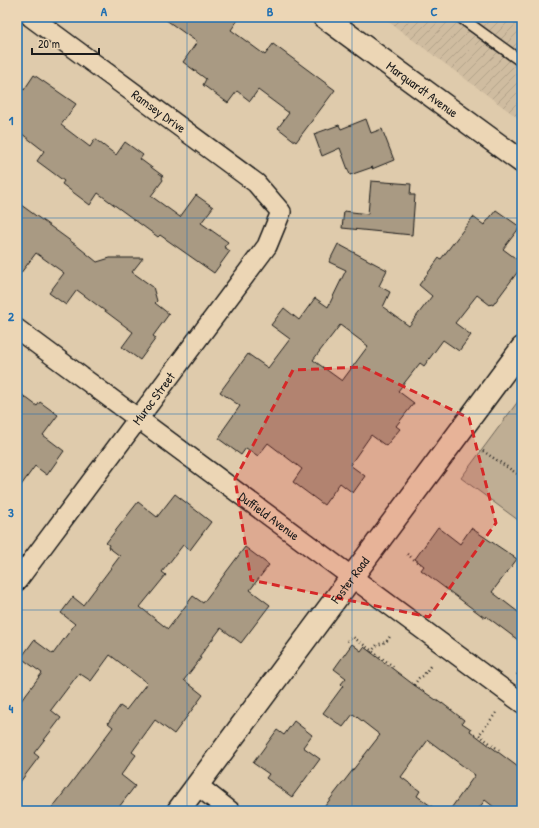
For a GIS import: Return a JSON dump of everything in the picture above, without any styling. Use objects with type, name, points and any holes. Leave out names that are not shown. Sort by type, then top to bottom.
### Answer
[{"type":"street","name":"Ramsey Drive","points":[[31,17],[256,183],[281,212]]},
{"type":"street","name":"Marquardt Avenue","points":[[324,17],[522,162]]},
{"type":"street","name":"Muroc Street","points":[[17,581],[267,246],[281,212]]},
{"type":"street","name":"Duffield Avenue","points":[[17,329],[522,703]]},
{"type":"street","name":"Foster Road","points":[[178,811],[522,348]]},
{"type":"street","points":[[197,786],[230,811]]},
{"type":"lane","points":[[460,17],[522,62]]},
{"type":"path","points":[[483,451],[522,477]]},
{"type":"path","points":[[407,554],[422,566]]},
{"type":"path","points":[[372,652],[378,645],[386,642],[391,635]]},
{"type":"path","points":[[347,641],[353,637],[372,652],[394,666]]},
{"type":"path","points":[[414,685],[419,678],[423,676],[430,664]]},
{"type":"path","points":[[496,713],[479,735],[499,750]]},
{"type":"highlighted area","points":[[363,367],[469,418],[496,523],[429,617],[251,580],[235,479],[293,370]]},
{"type":"shaded area","points":[[382,17],[522,17],[522,121]]},
{"type":"shaded area","points":[[522,396],[522,523],[461,478]]},
{"type":"building","points":[[162,17],[240,17],[231,30],[265,55],[273,44],[335,90],[296,142],[278,128],[289,113],[258,90],[250,101],[237,91],[228,103],[203,85],[206,79],[183,62],[197,42]]},
{"type":"building","points":[[34,75],[76,104],[61,125],[90,147],[95,139],[116,155],[125,142],[143,155],[140,159],[163,176],[163,180],[151,196],[180,217],[196,195],[213,207],[201,223],[228,242],[224,247],[230,251],[214,273],[160,235],[158,237],[98,193],[90,205],[62,184],[64,181],[37,161],[44,151],[17,130],[17,85],[24,90]]},
{"type":"building","points":[[366,119],[371,133],[382,129],[394,160],[372,169],[373,167],[350,175],[340,148],[322,156],[314,134],[339,125],[341,129]]},
{"type":"building","points":[[371,181],[411,184],[410,195],[415,195],[412,235],[342,228],[344,211],[368,214]]},
{"type":"building","points":[[17,202],[97,262],[110,258],[143,258],[132,272],[153,287],[157,301],[155,303],[169,314],[153,336],[156,338],[140,360],[122,347],[133,332],[77,290],[66,305],[49,293],[64,273],[36,253],[17,278]]},
{"type":"building","points":[[496,210],[520,227],[503,249],[522,263],[522,266],[493,305],[490,305],[477,295],[455,323],[471,335],[459,351],[443,340],[424,366],[420,363],[398,391],[414,403],[396,426],[400,429],[386,446],[371,435],[350,465],[365,476],[353,493],[340,483],[324,505],[293,482],[302,469],[268,443],[258,456],[246,448],[241,455],[219,439],[224,431],[223,430],[240,406],[220,392],[248,354],[268,368],[290,339],[271,325],[284,308],[299,320],[315,298],[328,307],[346,270],[329,262],[338,244],[387,270],[379,286],[390,292],[383,307],[409,326],[432,296],[419,285],[439,258],[441,259],[473,217],[484,225]],"holes":[[[340,325],[368,346],[342,381],[313,360]]]},
{"type":"building","points":[[17,391],[37,406],[40,402],[58,415],[43,435],[64,451],[47,475],[35,466],[17,491]]},
{"type":"building","points":[[175,494],[211,522],[190,550],[183,545],[162,572],[166,575],[140,607],[168,629],[193,596],[203,603],[245,547],[269,565],[250,590],[270,605],[241,643],[221,628],[199,657],[201,658],[184,680],[203,695],[174,734],[155,720],[132,752],[136,755],[121,775],[135,786],[116,811],[50,811],[113,727],[108,723],[120,706],[126,710],[147,683],[110,655],[91,681],[79,673],[51,710],[61,718],[34,753],[39,757],[17,786],[17,706],[42,673],[21,658],[34,640],[53,654],[75,624],[61,613],[73,597],[83,605],[120,556],[108,547],[109,545],[106,543],[138,502],[157,517]]},
{"type":"building","points":[[438,527],[460,544],[471,528],[517,559],[492,592],[522,615],[522,643],[486,616],[485,618],[421,570],[424,566],[415,559]]},
{"type":"building","points":[[352,644],[361,651],[364,647],[414,685],[442,703],[464,720],[462,723],[471,729],[470,731],[522,770],[522,811],[499,811],[485,800],[477,811],[449,811],[475,775],[428,740],[401,777],[420,791],[417,796],[438,811],[321,811],[380,735],[353,714],[343,727],[323,713],[343,686],[341,684],[346,678],[334,669]]},
{"type":"building","points":[[294,721],[312,735],[303,747],[320,759],[292,797],[266,778],[269,774],[253,763],[277,730],[284,735]]}]
